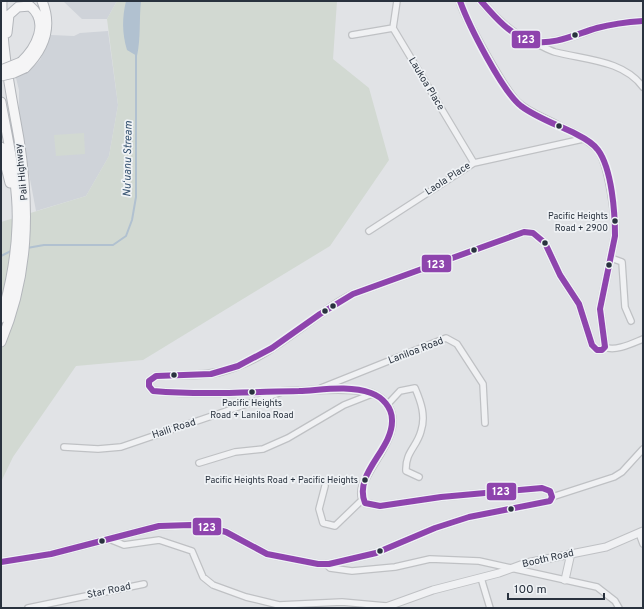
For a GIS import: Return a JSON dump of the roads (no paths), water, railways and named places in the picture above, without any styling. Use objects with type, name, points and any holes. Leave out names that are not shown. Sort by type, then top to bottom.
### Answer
[{"type":"highway","name":"Pali Highway","points":[[1,342],[14,305],[20,259],[23,171],[5,78],[1,30],[2,1]]},
{"type":"highway","points":[[5,78],[14,73],[41,49],[46,37],[48,21],[42,1]]},
{"type":"highway","points":[[1,70],[23,65],[35,46],[39,36],[40,19],[35,10],[30,6],[18,7],[9,15],[8,20],[5,78]]},
{"type":"highway","name":"Pali Highway","points":[[1,102],[22,225]]},
{"type":"highway","points":[[1,147],[22,225]]},
{"type":"highway","name":"Pali Highway","points":[[1,318],[20,259]]},
{"type":"street","points":[[352,35],[393,28],[397,1]]},
{"type":"street","points":[[460,1],[465,14],[480,42],[516,101],[583,139],[599,152],[606,170],[616,224],[600,309],[605,347]]},
{"type":"street","points":[[480,1],[500,21],[525,39],[553,52],[606,62],[635,77],[643,87]]},
{"type":"street","points":[[533,42],[558,40],[609,25],[643,21]]},
{"type":"street","name":"Laukoa Place","points":[[393,28],[474,163]]},
{"type":"street","name":"Laola Place","points":[[369,231],[474,163],[583,139]]},
{"type":"street","points":[[552,497],[550,491],[542,488],[441,497],[380,506],[369,505],[362,500],[362,486],[386,443],[392,427],[392,416],[387,405],[372,394],[349,390],[232,393],[155,391],[150,388],[149,382],[156,376],[194,376],[233,368],[295,334],[342,299],[524,232],[533,233],[545,242],[560,275],[579,304],[592,345],[597,350],[602,350],[605,347]]},
{"type":"street","points":[[610,258],[622,262],[625,307],[631,321]]},
{"type":"street","name":"Laniloa Road","points":[[317,390],[446,338],[457,344],[483,384],[485,423]]},
{"type":"street","points":[[605,347],[609,349],[619,348],[643,339]]},
{"type":"street","points":[[387,405],[400,391],[415,388],[422,406],[422,431],[406,460],[406,471],[419,478]]},
{"type":"street","name":"Haili Road","points":[[64,447],[98,449],[121,447],[282,392]]},
{"type":"street","points":[[199,463],[235,452],[263,448],[288,438],[344,405],[372,394]]},
{"type":"street","points":[[1,562],[51,554],[159,526],[204,526],[234,535],[267,554],[326,564],[337,563],[376,552],[435,528],[469,518],[542,504],[550,501],[552,497],[614,477],[622,472],[643,449]]},
{"type":"street","points":[[325,486],[319,509],[323,523],[336,526],[362,500]]},
{"type":"street","points":[[641,532],[643,544]]},
{"type":"street","name":"Booth Road","points":[[385,607],[433,590],[514,568],[526,562],[606,548],[641,532]]},
{"type":"street","points":[[109,539],[124,545],[159,540],[192,551],[203,577],[213,585],[246,597],[279,605],[342,602],[385,607]]},
{"type":"street","points":[[566,580],[571,553]]},
{"type":"street","points":[[326,564],[330,568],[352,571],[395,568],[430,559],[479,561],[597,587],[615,601],[619,608]]},
{"type":"street","points":[[481,578],[490,608]]},
{"type":"street","name":"Star Road","points":[[28,608],[144,584]]},
{"type":"water","points":[[126,1],[141,1],[137,56],[127,50],[125,44],[123,26]]},
{"type":"waterway","name":"Nuʻuanu Stream","points":[[27,248],[44,245],[113,245],[126,236],[132,220],[136,197],[136,54]]},
{"type":"waterway","name":"Nuʻuanu Stream","points":[[1,256],[13,250]]},
{"type":"place","name":"Pacific Heights Road + 2900","points":[[615,221]]},
{"type":"place","name":"Pacific Heights Road + Laniloa Road","points":[[252,392]]},
{"type":"place","name":"Pacific Heights Road + Pacific Heights","points":[[365,480]]}]
